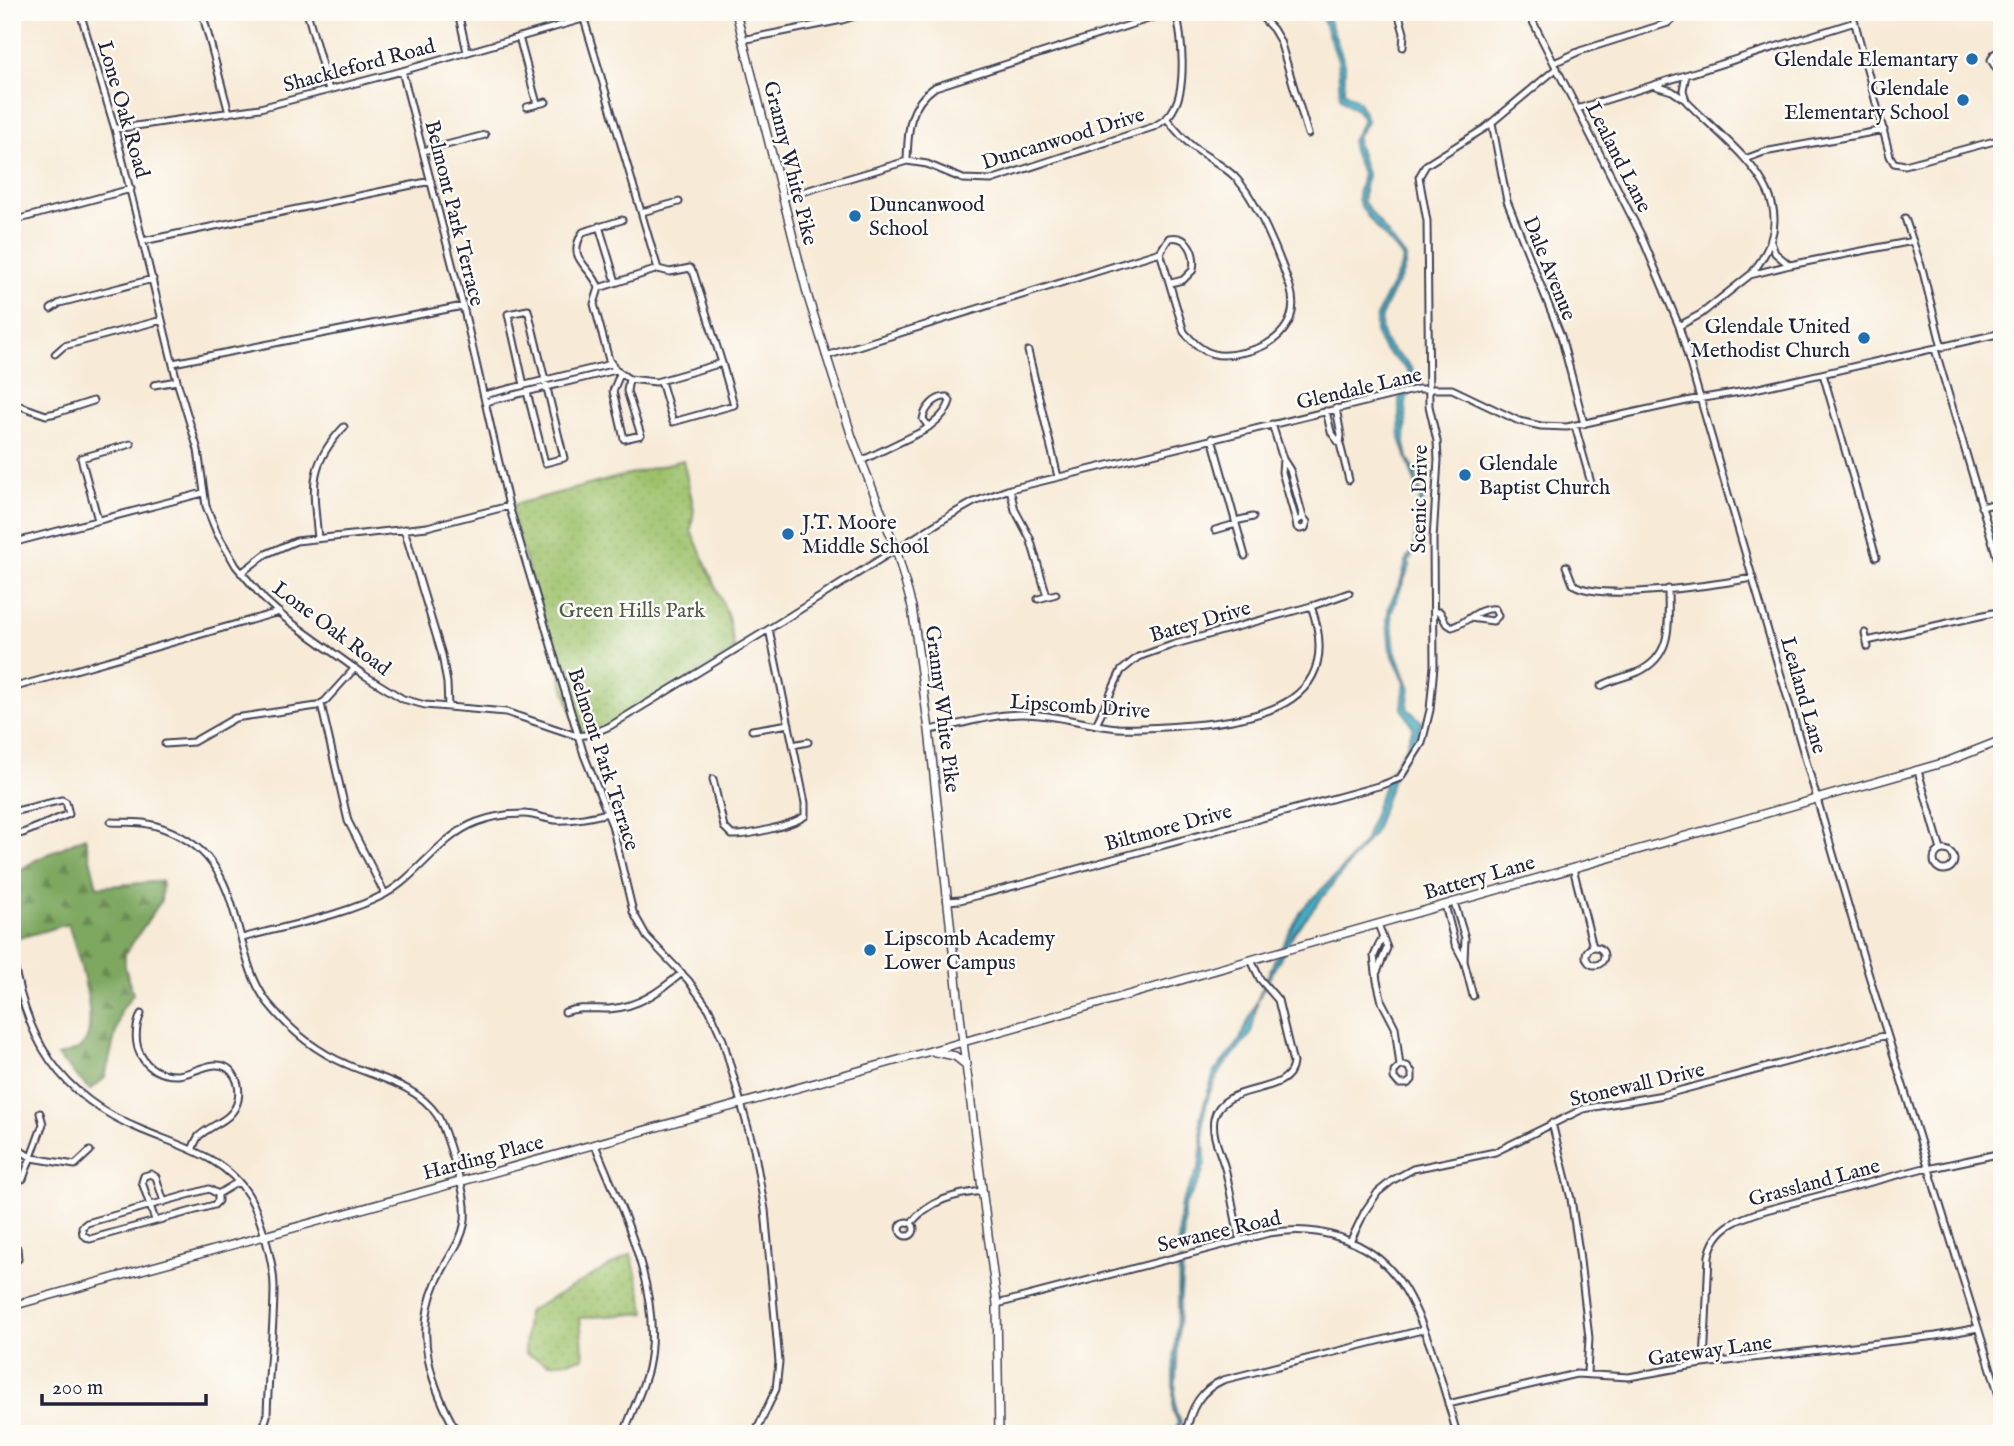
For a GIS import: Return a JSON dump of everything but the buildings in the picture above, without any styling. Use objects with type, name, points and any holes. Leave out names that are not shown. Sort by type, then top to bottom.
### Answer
[{"type":"main road","name":"Granny White Pike","points":[[736,12],[782,198],[826,356],[861,461],[896,549],[912,607],[997,1304],[999,1434]]},
{"type":"main road","name":"Battery Lane","points":[[963,1042],[1918,771],[1974,753],[2002,740]]},
{"type":"main road","name":"Harding Place","points":[[12,1306],[963,1042]]},
{"type":"main road","points":[[931,1051],[955,1056],[966,1066]]},
{"type":"street","name":"Lone Oak Road","points":[[80,12],[115,129],[177,381],[198,450],[203,493],[217,533],[241,573],[279,612],[355,668],[403,699],[425,705],[511,713],[579,737]]},
{"type":"street","points":[[202,12],[229,113]]},
{"type":"street","points":[[307,12],[329,90]]},
{"type":"street","points":[[458,12],[467,52]]},
{"type":"street","name":"Shackleford Road","points":[[115,129],[260,108],[402,71],[607,12]]},
{"type":"street","points":[[742,40],[842,20],[868,12]]},
{"type":"street","points":[[782,198],[907,161],[909,122],[924,96],[935,87],[1170,12]]},
{"type":"street","name":"Duncanwood Drive","points":[[907,161],[924,163],[962,179],[991,180],[1157,125],[1177,103],[1181,84],[1181,45],[1176,12]]},
{"type":"street","points":[[1257,12],[1280,41],[1308,134]]},
{"type":"street","points":[[1398,12],[1404,33],[1403,47]]},
{"type":"street","name":"Lealand Lane","points":[[1528,12],[1647,247],[1679,326],[1887,1035],[2002,1405]]},
{"type":"street","points":[[1852,12],[1891,159],[1897,165],[2002,139]]},
{"type":"street","points":[[1492,123],[1555,66],[1580,51],[1668,23],[1676,15]]},
{"type":"street","points":[[584,19],[658,269]]},
{"type":"street","points":[[1577,109],[1855,22]]},
{"type":"street","points":[[519,37],[537,104]]},
{"type":"street","points":[[2002,49],[1994,54],[1991,60],[2002,78]]},
{"type":"street","name":"Belmont Park Terrace","points":[[402,71],[463,306],[509,506],[579,737],[608,813],[638,923],[651,943],[701,996],[718,1027],[741,1104],[764,1198],[779,1356],[776,1389],[755,1434]]},
{"type":"street","points":[[1686,75],[1683,90],[1686,101]]},
{"type":"street","points":[[1651,85],[1672,91],[1686,101],[1745,159],[1770,195],[1775,222],[1771,242],[1750,275],[1701,314],[1679,326]]},
{"type":"street","points":[[527,107],[546,102]]},
{"type":"street","points":[[1160,252],[1184,332],[1203,350],[1214,355],[1228,355],[1257,349],[1282,334],[1290,322],[1294,305],[1291,289],[1270,238],[1244,188],[1226,170],[1184,139],[1166,118]]},
{"type":"street","name":"Scenic Drive","points":[[1395,780],[1407,769],[1416,755],[1429,718],[1434,677],[1433,534],[1438,460],[1437,441],[1429,406],[1427,221],[1419,180],[1421,170],[1492,123]]},
{"type":"street","name":"Dale Avenue","points":[[1492,123],[1507,201],[1561,336],[1584,424]]},
{"type":"street","points":[[1745,159],[1764,152],[1884,130]]},
{"type":"street","points":[[423,151],[485,135]]},
{"type":"street","points":[[143,241],[431,181]]},
{"type":"street","points":[[12,221],[131,189]]},
{"type":"street","points":[[642,212],[678,202]]},
{"type":"street","points":[[1905,218],[1923,272],[1939,348],[2002,575]]},
{"type":"street","points":[[622,220],[581,234],[576,255],[594,276],[599,288],[594,304],[611,364],[629,379],[646,382],[661,381],[722,363]]},
{"type":"street","points":[[599,226],[616,282]]},
{"type":"street","points":[[826,356],[1160,252],[1169,238],[1180,237],[1185,240],[1192,255],[1193,270],[1183,279],[1171,284]]},
{"type":"street","points":[[1750,275],[1913,241]]},
{"type":"street","points":[[1771,242],[1777,256],[1790,265]]},
{"type":"street","points":[[599,288],[658,269],[670,272],[688,268],[692,271],[734,405],[673,422],[661,381]]},
{"type":"street","points":[[51,309],[60,303],[153,279]]},
{"type":"street","points":[[173,363],[463,306]]},
{"type":"street","points":[[524,385],[508,314],[528,310],[565,458],[545,463],[527,392]]},
{"type":"street","points":[[55,354],[64,346],[162,320]]},
{"type":"street","name":"Glendale Lane","points":[[896,549],[967,506],[1010,489],[1414,389],[1447,388],[1462,392],[1525,423],[1554,427],[1575,426],[2002,333]]},
{"type":"street","points":[[1028,351],[1058,477]]},
{"type":"street","points":[[484,398],[524,385],[611,364]]},
{"type":"street","points":[[618,372],[613,391],[624,439],[641,435],[627,391],[629,379]]},
{"type":"street","points":[[484,398],[527,392],[618,372]]},
{"type":"street","points":[[1823,374],[1876,557]]},
{"type":"street","points":[[154,385],[177,381]]},
{"type":"street","points":[[861,461],[929,427],[948,408],[950,401],[947,397],[937,399],[925,413],[923,419],[929,427]]},
{"type":"street","points":[[12,403],[46,415],[93,401]]},
{"type":"street","points":[[1336,408],[1340,444],[1349,480]]},
{"type":"street","points":[[1325,411],[1331,432],[1340,444]]},
{"type":"street","points":[[1272,424],[1283,459],[1290,470],[1299,519],[1282,472],[1283,459]]},
{"type":"street","points":[[1575,426],[1591,483]]},
{"type":"street","points":[[318,538],[315,475],[325,449],[344,427]]},
{"type":"street","points":[[1212,438],[1245,556]]},
{"type":"street","points":[[98,520],[81,458],[131,444]]},
{"type":"street","points":[[1010,489],[1015,510],[1030,538],[1047,596]]},
{"type":"street","points":[[1288,492],[1295,490]]},
{"type":"street","points":[[12,543],[203,493]]},
{"type":"street","points":[[1981,507],[2002,502]]},
{"type":"street","points":[[241,573],[266,554],[284,545],[318,538],[452,522],[509,506]]},
{"type":"street","points":[[1215,530],[1253,517]]},
{"type":"street","points":[[404,529],[442,655],[448,707]]},
{"type":"street","points":[[579,737],[594,734],[610,726],[896,549]]},
{"type":"street","points":[[1566,566],[1573,584],[1587,591],[1668,589],[1717,585],[1753,578]]},
{"type":"street","points":[[1601,686],[1640,671],[1660,656],[1668,637],[1668,589]]},
{"type":"street","name":"Batey Drive","points":[[1096,725],[1117,678],[1131,661],[1172,645],[1349,593]]},
{"type":"street","points":[[1038,599],[1056,594]]},
{"type":"street","name":"Lipscomb Drive","points":[[929,730],[988,717],[1020,714],[1133,728],[1198,724],[1242,717],[1285,704],[1304,688],[1317,665],[1319,644],[1311,606]]},
{"type":"street","points":[[1434,612],[1440,612],[1446,623],[1452,627],[1470,618],[1492,608],[1497,611],[1498,616],[1493,621],[1470,618]]},
{"type":"street","points":[[1865,633],[1868,644],[2002,611]]},
{"type":"street","points":[[12,688],[279,612]]},
{"type":"street","points":[[713,779],[724,827],[729,834],[743,835],[805,816],[806,810],[769,629]]},
{"type":"street","points":[[165,744],[193,742],[235,718],[321,704],[355,668]]},
{"type":"street","points":[[321,704],[348,821],[385,894]]},
{"type":"street","points":[[752,730],[789,724]]},
{"type":"street","points":[[793,745],[808,742]]},
{"type":"street","points":[[1918,771],[1941,850]]},
{"type":"street","name":"Biltmore Drive","points":[[947,901],[1026,884],[1395,780]]},
{"type":"street","points":[[12,812],[62,800],[69,809],[69,814],[12,835]]},
{"type":"street","points":[[242,938],[332,914],[385,894],[420,868],[436,850],[474,823],[495,816],[525,814],[554,820],[576,820],[608,813]]},
{"type":"street","points":[[111,822],[146,823],[179,836],[202,852],[224,884],[249,965],[266,1000],[290,1028],[317,1049],[346,1064],[393,1081],[415,1094],[437,1116],[460,1182],[467,1217],[461,1239],[436,1284],[428,1309],[425,1339],[429,1368],[441,1404],[458,1434]]},
{"type":"street","points":[[1573,868],[1593,947]]},
{"type":"street","points":[[1449,903],[1465,938],[1464,961]]},
{"type":"street","points":[[1449,903],[1455,944],[1464,961],[1473,996]]},
{"type":"street","points":[[1377,972],[1387,950],[1378,924]]},
{"type":"street","points":[[1382,938],[1374,956],[1380,997],[1395,1027],[1400,1066]]},
{"type":"street","points":[[12,951],[18,985],[32,1032],[50,1061],[69,1084],[110,1116],[212,1160],[238,1182],[249,1196],[264,1236],[274,1286],[267,1416],[261,1434]]},
{"type":"street","points":[[1240,1241],[1214,1131],[1214,1121],[1218,1109],[1236,1096],[1283,1079],[1293,1068],[1292,1051],[1278,1000],[1260,979],[1251,960]]},
{"type":"street","points":[[565,1012],[617,1008],[637,1003],[682,973]]},
{"type":"street","points":[[141,1014],[135,1027],[135,1041],[140,1055],[150,1066],[175,1075],[215,1065],[228,1068],[236,1076],[239,1087],[237,1103],[232,1113],[222,1123],[198,1137],[192,1150]]},
{"type":"street","name":"Stonewall Drive","points":[[1350,1242],[1376,1195],[1402,1174],[1421,1166],[1495,1152],[1583,1109],[1663,1095],[1887,1035]]},
{"type":"street","points":[[23,1179],[43,1124],[40,1113]]},
{"type":"street","points":[[1552,1123],[1568,1189],[1579,1252],[1589,1338],[1587,1373]]},
{"type":"street","points":[[12,1145],[32,1158],[75,1165],[90,1151]]},
{"type":"street","points":[[595,1145],[637,1250],[650,1326],[648,1367],[624,1434]]},
{"type":"street","name":"Grassland Lane","points":[[1704,1364],[1709,1256],[1713,1243],[1726,1227],[1741,1218],[1766,1210],[1928,1168],[2002,1153]]},
{"type":"street","points":[[155,1220],[142,1179],[151,1174],[156,1177],[163,1202]]},
{"type":"street","points":[[218,1194],[238,1182]]},
{"type":"street","points":[[209,1189],[218,1194],[218,1201],[214,1205],[90,1239],[83,1235],[81,1230],[84,1225],[209,1189]]},
{"type":"street","points":[[911,1223],[939,1200],[983,1191]]},
{"type":"street","name":"Sewanee Road","points":[[997,1304],[1281,1231],[1317,1231],[1350,1242],[1382,1262],[1398,1280],[1412,1303],[1457,1434]]},
{"type":"street","points":[[12,1246],[17,1248],[19,1255],[12,1261]]},
{"type":"street","name":"Gateway Lane","points":[[1448,1404],[1587,1373],[1625,1377],[1978,1328]]},
{"type":"street","points":[[1186,1434],[1196,1402],[1211,1386],[1223,1380],[1422,1330]]},
{"type":"green space","name":"Green Hills Park","points":[[683,460],[694,509],[691,530],[727,613],[735,650],[610,726],[579,737],[509,506]]},
{"type":"green space","points":[[85,837],[97,887],[162,881],[161,901],[125,954],[125,967],[133,994],[121,1011],[105,1078],[90,1090],[57,1056],[82,1046],[89,1022],[86,987],[68,924],[16,939],[12,928],[12,875],[36,860]]},
{"type":"green space","points":[[631,1254],[646,1313],[580,1318],[584,1358],[549,1364],[525,1353],[527,1312]]},
{"type":"water","points":[[1320,12],[1326,12],[1342,56],[1345,70],[1344,91],[1359,102],[1366,117],[1367,122],[1358,135],[1357,143],[1367,174],[1363,201],[1406,258],[1401,278],[1386,306],[1381,325],[1386,342],[1408,363],[1414,374],[1406,402],[1405,443],[1408,458],[1424,497],[1418,546],[1409,561],[1391,614],[1395,651],[1410,688],[1407,708],[1422,722],[1415,741],[1394,776],[1374,833],[1294,933],[1258,999],[1251,1034],[1224,1066],[1209,1094],[1203,1119],[1205,1163],[1200,1179],[1184,1207],[1183,1248],[1178,1251],[1180,1207],[1199,1167],[1202,1143],[1200,1117],[1214,1072],[1239,1042],[1275,959],[1303,908],[1342,869],[1364,842],[1387,777],[1406,747],[1413,727],[1402,708],[1405,683],[1390,649],[1387,620],[1389,606],[1401,581],[1407,558],[1413,551],[1420,498],[1400,438],[1399,400],[1409,373],[1382,346],[1376,324],[1382,303],[1403,260],[1359,203],[1362,175],[1352,144],[1362,119],[1340,96],[1338,60]]},
{"type":"water","points":[[1179,1261],[1183,1261],[1175,1395],[1176,1413],[1181,1422],[1177,1434],[1174,1434],[1178,1422],[1173,1411],[1173,1372]]},
{"type":"place","name":"Glendale Elemantary","points":[[1972,59]]},
{"type":"place","name":"Glendale Elementary School","points":[[1963,100]]},
{"type":"place","name":"Duncanwood School","points":[[855,216]]},
{"type":"place","name":"Glendale United Methodist Church","points":[[1864,338]]},
{"type":"place","name":"Glendale Baptist Church","points":[[1465,475]]},
{"type":"place","name":"J.T. Moore Middle School","points":[[788,534]]},
{"type":"place","name":"Lipscomb Academy Lower Campus","points":[[870,950]]}]
